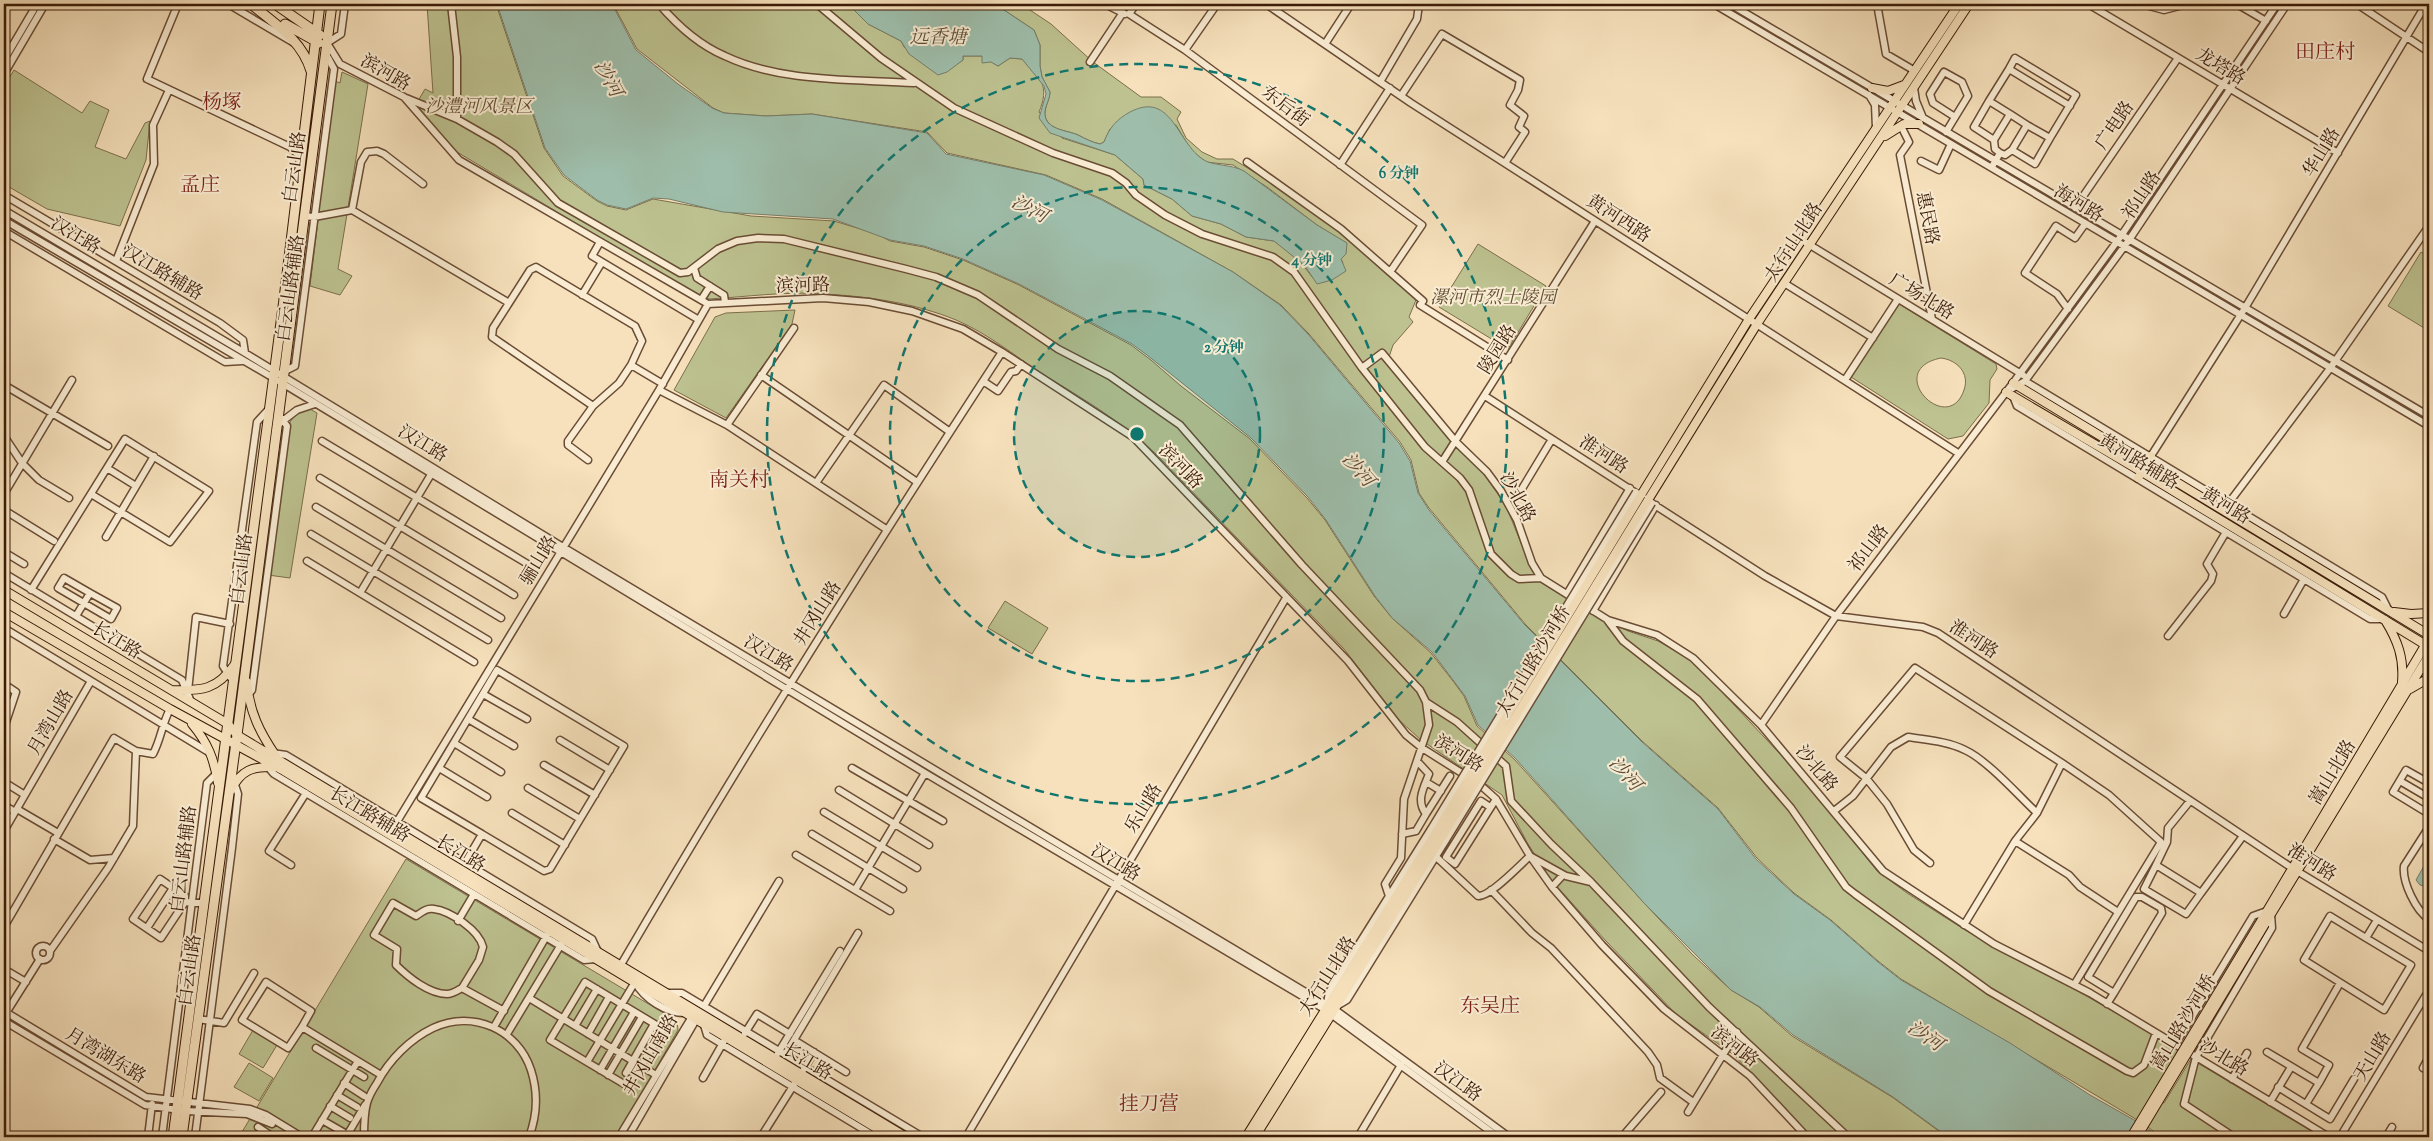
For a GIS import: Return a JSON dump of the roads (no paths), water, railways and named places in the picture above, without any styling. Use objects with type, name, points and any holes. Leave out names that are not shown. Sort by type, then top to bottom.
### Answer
[{"type":"highway","points":[[251,4],[289,34],[307,60],[312,75]]},
{"type":"highway","points":[[251,4],[316,43],[326,42]]},
{"type":"highway","points":[[275,4],[317,30],[326,42]]},
{"type":"highway","name":"白云山路","points":[[173,1137],[182,1106],[198,1019],[232,787],[231,773],[240,702],[276,428],[280,417],[279,376],[320,4]]},
{"type":"highway","name":"白云山路","points":[[182,1137],[182,1106],[219,787],[219,771],[228,724],[230,678],[235,664],[268,410],[279,376],[304,216],[332,4]]},
{"type":"main road","name":"太行山北路","points":[[1878,135],[1893,104],[1959,4]]},
{"type":"main road","name":"太行山北路","points":[[1644,497],[1750,319],[1806,243],[1878,135],[1900,109],[1969,4]]},
{"type":"main road","points":[[1869,90],[1896,90],[1907,83]]},
{"type":"main road","points":[[1878,135],[1901,126],[1921,122]]},
{"type":"main road","name":"太行山北路","points":[[1644,497],[1784,283],[1806,243]]},
{"type":"main road","name":"黄河路","points":[[2015,384],[2149,460],[2389,610],[2428,641]]},
{"type":"main road","name":"黄河路","points":[[2010,394],[2140,475],[2384,619],[2428,641]]},
{"type":"main road","points":[[2140,475],[2149,460]]},
{"type":"main road","name":"太行山路沙河桥","points":[[1439,834],[1644,497]]},
{"type":"main road","name":"长江路","points":[[4,590],[228,724],[237,735],[272,760],[550,931],[665,994],[724,1041],[906,1137]]},
{"type":"main road","points":[[2389,610],[2411,614],[2429,613]]},
{"type":"main road","name":"长江路","points":[[4,612],[235,745],[272,760],[392,830],[550,931],[562,943],[597,956]]},
{"type":"main road","points":[[2384,619],[2394,634],[2403,661],[2405,687],[2429,678]]},
{"type":"main road","name":"嵩山北路","points":[[2263,923],[2405,687],[2428,641]]},
{"type":"main road","name":"嵩山北路","points":[[2405,687],[2429,655]]},
{"type":"main road","points":[[232,787],[249,769],[272,760],[255,722],[248,695],[245,666]]},
{"type":"main road","points":[[170,690],[188,691],[208,688],[230,678]]},
{"type":"main road","points":[[190,720],[205,739],[219,771]]},
{"type":"main road","points":[[226,740],[237,735]]},
{"type":"main road","name":"太行山北路","points":[[1246,1137],[1329,1009],[1434,855],[1439,834]]},
{"type":"main road","name":"太行山北路","points":[[1255,1137],[1390,899],[1439,834]]},
{"type":"main road","name":"嵩山路沙河桥","points":[[2131,1137],[2263,923]]},
{"type":"main road","name":"嵩山路沙河桥","points":[[2138,1137],[2263,923]]},
{"type":"main road","name":"长江路","points":[[619,969],[635,982],[695,1017],[741,1039],[775,1059],[797,1080],[891,1137]]},
{"type":"street","points":[[4,60],[37,4]]},
{"type":"street","points":[[4,74],[45,4]]},
{"type":"street","points":[[178,4],[147,79],[290,147],[302,158]]},
{"type":"street","points":[[228,4],[286,40],[298,45]]},
{"type":"street","points":[[326,42],[341,34],[344,4]]},
{"type":"street","points":[[451,4],[458,57],[457,119]]},
{"type":"street","points":[[659,4],[676,23],[692,36],[723,56],[739,62],[771,71],[812,76],[916,83]]},
{"type":"street","points":[[817,4],[881,58],[950,106],[996,129],[1052,153],[1112,173],[1126,183],[1136,195],[1165,215],[1202,234],[1273,257],[1294,272],[1362,368],[1425,447],[1470,490],[1490,554],[1511,574],[1519,578],[1541,578]]},
{"type":"street","name":"东后街","points":[[1106,4],[1185,50],[1340,166],[1422,224],[1390,272]]},
{"type":"street","points":[[1090,62],[1125,14],[1136,4]]},
{"type":"street","points":[[1185,50],[1217,4]]},
{"type":"street","name":"黄河西路","points":[[1266,4],[1401,96],[1958,453]]},
{"type":"street","points":[[1325,44],[1351,4]]},
{"type":"street","points":[[1380,82],[1417,19],[1419,4]]},
{"type":"street","name":"海河路","points":[[1714,4],[1893,104],[1951,144],[2116,243],[2336,360],[2429,416]]},
{"type":"street","name":"海河路","points":[[1730,4],[1869,90]]},
{"type":"street","points":[[1877,4],[1886,54],[1915,71]]},
{"type":"street","name":"龙塔路","points":[[2088,4],[2338,153]]},
{"type":"street","points":[[2142,4],[2164,10],[2187,4]]},
{"type":"street","points":[[2238,4],[2266,21]]},
{"type":"street","name":"祁山路","points":[[1761,725],[1836,616],[1958,453],[2010,394],[2020,373],[2121,236],[2278,4]]},
{"type":"street","name":"祁山路","points":[[2015,384],[2026,379],[2124,247],[2287,4]]},
{"type":"street","points":[[2358,4],[2429,52]]},
{"type":"street","name":"华山路","points":[[2149,460],[2243,311],[2426,4]]},
{"type":"street","points":[[1401,96],[1442,34],[1520,80],[1518,90],[1510,104],[1524,116],[1519,127],[1525,132],[1505,163]]},
{"type":"street","name":"滨河路","points":[[326,42],[340,64],[404,97],[459,160],[708,304],[823,298],[869,302],[912,311],[962,329],[1002,352],[1133,437],[1352,667],[1406,735],[1422,748],[1483,786],[1496,798],[1530,856],[1552,887],[1602,945],[1664,1009],[1687,1029],[1723,1053],[1750,1076],[1807,1137]]},
{"type":"street","name":"白云山路辅路","points":[[279,376],[294,366],[334,69],[326,54]]},
{"type":"street","points":[[1994,140],[1974,127],[2015,58],[2076,95],[2035,164],[2012,150]]},
{"type":"street","name":"广电路","points":[[2074,208],[2178,58]]},
{"type":"street","points":[[2009,69],[2070,106]]},
{"type":"street","points":[[1946,132],[1968,96],[1962,82],[1944,72],[1930,94],[1932,103],[1955,117]]},
{"type":"street","points":[[1340,166],[1390,88]]},
{"type":"street","points":[[1914,88],[1921,122]]},
{"type":"street","points":[[116,261],[154,164],[153,125],[169,90]]},
{"type":"street","points":[[1869,90],[1875,105],[1878,135]]},
{"type":"street","points":[[404,97],[475,128],[514,154],[558,203],[680,273],[697,278],[724,295],[725,302]]},
{"type":"street","points":[[1989,101],[2050,138]]},
{"type":"street","points":[[444,114],[456,107]]},
{"type":"street","points":[[2010,114],[1994,140],[1995,149],[2005,155],[2012,150],[2027,125]]},
{"type":"street","name":"海河路","points":[[1921,122],[1946,132],[2128,240],[2429,426]]},
{"type":"street","name":"惠民路","points":[[1901,126],[1909,142],[1900,155],[1932,319]]},
{"type":"street","points":[[1921,161],[1939,170],[1951,144]]},
{"type":"street","points":[[352,210],[360,162],[367,152],[377,151],[384,154],[423,184]]},
{"type":"street","points":[[1991,168],[2000,152]]},
{"type":"street","points":[[1247,162],[1341,229],[1423,301],[1420,305],[1508,360]]},
{"type":"street","name":"汉江路辅路","points":[[4,195],[220,323],[243,340],[245,353]]},
{"type":"street","name":"汉江路","points":[[4,210],[435,468],[561,550]]},
{"type":"street","points":[[304,216],[314,217],[352,210],[510,303]]},
{"type":"street","name":"汉江路","points":[[4,220],[242,361],[279,376],[315,404],[431,475],[561,550],[1329,1009],[1509,1137]]},
{"type":"street","name":"陵园路","points":[[1442,462],[1595,220]]},
{"type":"street","points":[[2068,309],[2057,294],[2025,273],[2056,226],[2075,238],[2085,224]]},
{"type":"street","points":[[2228,504],[2331,367],[2429,226]]},
{"type":"street","points":[[4,231],[225,362],[242,361]]},
{"type":"street","points":[[680,273],[694,268],[718,249],[737,241],[758,238],[784,239],[921,273],[978,295],[1058,349],[1110,376],[1180,425],[1302,565],[1420,690],[1426,702],[1429,725],[1404,798],[1401,858],[1385,884],[1390,899]]},
{"type":"street","points":[[600,242],[592,256],[699,320]]},
{"type":"street","name":"广场北路","points":[[1806,243],[2020,373],[2026,379]]},
{"type":"street","points":[[582,295],[602,262]]},
{"type":"street","points":[[588,460],[575,453],[568,445],[568,442],[592,406],[619,383],[631,365],[641,346],[639,331],[636,326],[533,267],[493,328],[492,337],[592,406]]},
{"type":"street","points":[[694,268],[697,278]]},
{"type":"street","points":[[1784,283],[1872,338]]},
{"type":"street","points":[[701,300],[710,286]]},
{"type":"street","points":[[1845,380],[1898,299]]},
{"type":"street","name":"骊山路","points":[[392,830],[661,387],[708,304]]},
{"type":"street","points":[[727,425],[794,328]]},
{"type":"street","name":"井冈山路","points":[[619,969],[886,529],[1002,352]]},
{"type":"street","name":"沙北路","points":[[1362,368],[1382,353],[1456,442],[1487,472],[1501,491],[1517,520],[1532,563],[1541,578],[1608,620],[1658,635],[1682,648],[1761,725],[1883,871],[1994,944],[2107,1004],[2329,1137]]},
{"type":"street","points":[[983,381],[998,391],[1011,372],[1016,371],[1021,364]]},
{"type":"street","points":[[631,365],[661,387],[727,425],[886,529]]},
{"type":"street","points":[[761,375],[917,482]]},
{"type":"street","name":"黄河路辅路","points":[[2026,379],[2132,445],[2149,460],[2228,504],[2382,597],[2389,610]]},
{"type":"street","points":[[4,494],[72,380]]},
{"type":"street","points":[[4,385],[108,446]]},
{"type":"street","points":[[816,483],[884,385],[950,432]]},
{"type":"street","name":"淮河路","points":[[1485,396],[1765,576],[1836,616],[1923,627],[1938,633],[2243,836],[2429,951]]},
{"type":"street","points":[[240,702],[252,690],[287,426],[280,417],[315,404]]},
{"type":"street","points":[[230,678],[223,666],[257,422],[268,410]]},
{"type":"street","points":[[4,436],[22,462],[39,480],[69,498]]},
{"type":"street","points":[[31,590],[125,439],[209,491],[170,542],[91,494]]},
{"type":"street","points":[[1517,497],[1552,439]]},
{"type":"street","points":[[322,441],[531,566]]},
{"type":"street","points":[[106,537],[154,456]]},
{"type":"street","points":[[106,468],[136,486]]},
{"type":"street","points":[[360,593],[435,468]]},
{"type":"street","name":"黄河路辅路","points":[[2140,475],[2226,532],[2370,619],[2384,619]]},
{"type":"street","points":[[320,478],[514,595]]},
{"type":"street","points":[[1566,594],[1644,497]]},
{"type":"street","points":[[1593,611],[1644,497]]},
{"type":"street","points":[[1439,834],[1644,497]]},
{"type":"street","points":[[316,508],[501,618]]},
{"type":"street","points":[[4,510],[54,541]]},
{"type":"street","points":[[2168,636],[2211,581],[2213,574],[2207,564],[2226,532]]},
{"type":"street","points":[[311,534],[488,640]]},
{"type":"street","points":[[4,552],[24,564]]},
{"type":"street","points":[[307,561],[474,662]]},
{"type":"street","points":[[4,573],[182,680],[191,702]]},
{"type":"street","points":[[64,578],[90,593],[117,608],[111,619],[58,588],[64,578]]},
{"type":"street","points":[[2284,614],[2304,579]]},
{"type":"street","points":[[76,616],[90,593]]},
{"type":"street","name":"乐山路","points":[[966,1137],[1286,598]]},
{"type":"street","points":[[188,691],[196,617],[230,624]]},
{"type":"street","points":[[1608,620],[1623,641],[1697,699],[1791,808],[1846,887],[1855,894],[1989,991],[2126,1071],[2134,1073],[2144,1065],[2156,1033]]},
{"type":"street","points":[[4,628],[212,754]]},
{"type":"street","points":[[1930,864],[1914,850],[1887,804],[1866,778],[1840,756],[1915,668],[2062,762],[2109,795],[2161,842],[2074,986]]},
{"type":"street","points":[[497,670],[624,746],[550,869],[544,871],[421,798],[483,694],[497,670]]},
{"type":"street","name":"月湾山路","points":[[4,832],[91,681]]},
{"type":"street","points":[[4,684],[16,692],[4,728]]},
{"type":"street","name":"汉江路","points":[[789,686],[925,773],[1116,882]]},
{"type":"street","points":[[483,694],[527,719]]},
{"type":"street","points":[[1426,702],[1457,722],[1506,766],[1512,801],[1551,844],[1591,882],[1709,1007],[1848,1137]]},
{"type":"street","points":[[4,927],[114,738],[136,751],[153,754],[160,739],[162,724],[170,709]]},
{"type":"street","points":[[468,719],[514,746]]},
{"type":"street","points":[[1834,811],[1853,796],[1891,747],[1908,737],[1943,743],[1965,750],[1987,766],[2037,813]]},
{"type":"street","points":[[560,740],[610,770]]},
{"type":"street","points":[[454,743],[501,772]]},
{"type":"street","points":[[40,959],[48,958],[50,951],[114,858],[133,826],[136,751]]},
{"type":"street","name":"长江路辅路","points":[[550,931],[474,894],[274,774],[272,760],[286,755],[592,939],[597,956]]},
{"type":"street","points":[[1417,761],[1429,774],[1420,806],[1426,814]]},
{"type":"street","points":[[1964,925],[2015,841],[2037,813],[2062,762]]},
{"type":"street","points":[[544,765],[595,795]]},
{"type":"street","points":[[438,768],[487,797]]},
{"type":"street","points":[[852,768],[943,822]]},
{"type":"street","points":[[2429,783],[2406,770],[2393,792],[2429,814]]},
{"type":"street","name":"白云山路辅路","points":[[162,1137],[207,783],[219,771]]},
{"type":"street","points":[[855,890],[925,773]]},
{"type":"street","points":[[1402,834],[1416,832],[1450,776]]},
{"type":"street","points":[[2400,781],[2429,800]]},
{"type":"street","points":[[4,782],[25,795]]},
{"type":"street","points":[[1426,782],[1441,791]]},
{"type":"street","points":[[194,1137],[238,794],[232,787]]},
{"type":"street","points":[[528,788],[580,819]]},
{"type":"street","points":[[839,790],[929,845]]},
{"type":"street","points":[[291,865],[269,851],[306,793]]},
{"type":"street","points":[[1490,807],[1481,802],[1446,857],[1456,864],[1496,798]]},
{"type":"street","points":[[2190,801],[2168,828],[2167,842],[2144,889],[2186,914],[2243,836]]},
{"type":"street","points":[[4,805],[16,810],[90,860],[114,858]]},
{"type":"street","points":[[824,812],[916,868]]},
{"type":"street","points":[[512,813],[565,845]]},
{"type":"street","points":[[2429,827],[2404,866],[2403,873],[2418,911],[2429,918]]},
{"type":"street","points":[[465,863],[482,834]]},
{"type":"street","points":[[812,834],[903,889]]},
{"type":"street","points":[[2015,841],[2070,875],[2080,887],[2118,912]]},
{"type":"street","points":[[796,855],[890,911]]},
{"type":"street","points":[[1434,855],[1478,896],[1482,896],[1492,890],[1530,856],[1564,875],[1591,882]]},
{"type":"street","points":[[2156,866],[2201,894]]},
{"type":"street","points":[[1552,887],[1564,875]]},
{"type":"street","points":[[160,879],[185,896],[184,902],[161,938],[133,918],[160,879]]},
{"type":"street","points":[[704,1006],[779,881]]},
{"type":"street","points":[[147,928],[173,888]]},
{"type":"street","points":[[1492,890],[1532,933],[1551,948],[1648,1052],[1657,1065],[1660,1078],[1693,1102]]},
{"type":"street","points":[[458,921],[474,894]]},
{"type":"street","points":[[2107,1004],[2114,993],[2162,914],[2160,908],[2142,897],[2136,897],[2088,977],[2114,993]]},
{"type":"street","points":[[184,902],[204,904]]},
{"type":"street","points":[[393,903],[416,916],[425,910],[433,909],[444,912],[475,934],[483,947],[479,960],[462,988],[452,993],[443,994],[407,976],[396,965],[397,949],[374,934],[393,903]]},
{"type":"street","points":[[2175,1045],[2253,916],[2269,913],[2272,928],[2196,1057],[2184,1104],[2234,1137]]},
{"type":"street","points":[[2330,916],[2366,938],[2411,965],[2384,1010],[2304,960],[2330,916]]},
{"type":"street","points":[[2366,938],[2377,920]]},
{"type":"street","points":[[494,1027],[550,931]]},
{"type":"street","points":[[775,1059],[782,1053],[858,933]]},
{"type":"street","points":[[508,1034],[562,943]]},
{"type":"street","points":[[40,959],[36,954],[38,948],[45,946],[50,951]]},
{"type":"street","points":[[792,1037],[840,951]]},
{"type":"street","points":[[5,1012],[40,959]]},
{"type":"street","points":[[4,969],[26,982]]},
{"type":"street","points":[[198,1019],[224,1023],[254,973]]},
{"type":"street","points":[[266,982],[311,1011],[302,1026],[288,1048],[242,1020],[266,982]]},
{"type":"street","points":[[585,982],[622,1004],[663,1029],[629,1087],[550,1040],[585,982]]},
{"type":"street","points":[[587,1062],[635,982]]},
{"type":"street","points":[[2306,1104],[2329,1065],[2302,1048],[2340,982]]},
{"type":"street","points":[[462,988],[504,1011]]},
{"type":"street","points":[[575,1026],[597,989]]},
{"type":"street","name":"天山路","points":[[2340,1137],[2429,990]]},
{"type":"street","points":[[665,994],[682,993],[923,1137]]},
{"type":"street","points":[[588,1034],[609,997]]},
{"type":"street","points":[[529,998],[656,1075]]},
{"type":"street","name":"汉江路","points":[[1329,1009],[1401,1066],[1498,1137]]},
{"type":"street","name":"月湾湖东路","points":[[5,1012],[146,1097],[167,1100],[182,1106]]},
{"type":"street","points":[[600,1070],[634,1012]]},
{"type":"street","points":[[741,1039],[757,1014],[846,1072]]},
{"type":"street","points":[[608,1075],[642,1017]]},
{"type":"street","name":"井冈山南路","points":[[619,1137],[656,1075],[695,1017]]},
{"type":"street","name":"井冈山南路","points":[[628,1137],[695,1017]]},
{"type":"street","name":"月湾湖东路","points":[[4,1021],[145,1105],[166,1108],[182,1106],[198,1108]]},
{"type":"street","points":[[322,1120],[344,1135],[390,1062],[416,1038],[450,1022],[481,1022],[508,1034],[522,1048],[534,1080],[535,1117],[528,1137]]},
{"type":"street","points":[[626,1073],[654,1024]]},
{"type":"street","points":[[302,1026],[381,1075]]},
{"type":"street","points":[[1688,1112],[1736,1032]]},
{"type":"street","points":[[703,1078],[724,1041]]},
{"type":"street","points":[[316,1048],[364,1077]]},
{"type":"street","points":[[761,1137],[814,1052]]},
{"type":"street","points":[[2267,1052],[2318,1083]]},
{"type":"street","points":[[2232,1079],[2248,1054]]},
{"type":"street","points":[[2423,1068],[2429,1057]]},
{"type":"street","points":[[312,1137],[358,1061]]},
{"type":"street","points":[[614,1066],[634,1078]]},
{"type":"street","points":[[1358,1137],[1401,1066]]},
{"type":"street","points":[[2270,1102],[2291,1067]]},
{"type":"street","points":[[2278,1087],[2330,1119],[2354,1079]]},
{"type":"street","points":[[797,1080],[876,1137]]},
{"type":"street","points":[[344,1084],[366,1099]]},
{"type":"street","points":[[1622,1137],[1661,1092]]},
{"type":"street","points":[[337,1096],[357,1108]]},
{"type":"street","points":[[148,1137],[152,1098]]},
{"type":"street","points":[[364,1137],[366,1099]]},
{"type":"street","points":[[330,1106],[350,1118]]},
{"type":"street","points":[[198,1108],[248,1114],[262,1118],[295,1137]]},
{"type":"street","points":[[198,1108],[250,1109],[266,1115],[302,1137]]},
{"type":"street","points":[[258,1127],[274,1137]]},
{"type":"street","points":[[2386,1137],[2392,1127]]},
{"type":"water","name":"沙河","points":[[497,4],[612,4],[636,50],[678,84],[712,108],[724,113],[766,116],[812,114],[927,133],[946,154],[1044,175],[1102,200],[1233,272],[1280,305],[1308,334],[1399,443],[1410,461],[1418,493],[1429,510],[1524,624],[1642,742],[1718,809],[1756,859],[1794,894],[1830,920],[1901,980],[2010,1043],[2090,1095],[2143,1125],[2159,1137],[1948,1137],[1893,1097],[1793,1035],[1760,1007],[1731,990],[1644,903],[1515,758],[1478,725],[1465,696],[1432,652],[1392,618],[1375,596],[1326,520],[1308,497],[1251,438],[1147,355],[1132,344],[1019,284],[963,259],[924,246],[890,240],[833,219],[723,212],[669,199],[653,198],[626,209],[607,205],[597,200],[564,175],[545,148]]},
{"type":"water","name":"远香塘","points":[[848,4],[995,4],[1034,30],[1040,45],[1042,77],[1050,92],[1045,117],[1052,126],[1100,144],[1104,142],[1114,124],[1125,115],[1144,107],[1155,108],[1165,113],[1187,143],[1204,160],[1244,171],[1317,225],[1347,243],[1346,254],[1341,259],[1346,271],[1332,280],[1317,284],[1305,266],[1274,241],[1246,237],[1221,224],[1192,216],[1172,199],[1144,185],[1143,179],[1115,155],[1050,133],[1039,118],[1046,94],[1044,86],[1022,59],[1010,58],[998,66],[991,62],[982,63],[982,56],[963,56],[963,60],[947,72],[938,75],[909,54],[901,41],[868,24]]},
{"type":"water","points":[[2429,857],[2429,884],[2427,887],[2420,885],[2416,880]]},
{"type":"district","name":"田庄村","points":[[2325,51]]},
{"type":"district","name":"杨塚","points":[[222,101]]},
{"type":"district","name":"孟庄","points":[[200,184]]},
{"type":"district","name":"南关村","points":[[739,479]]},
{"type":"district","name":"东吴庄","points":[[1490,1005]]},
{"type":"district","name":"挂刀营","points":[[1149,1103]]},
{"type":"park label","name":"沙澧河风景区","points":[[479,106]]},
{"type":"park label","name":"漯河市烈士陵园","points":[[1493,297]]}]
